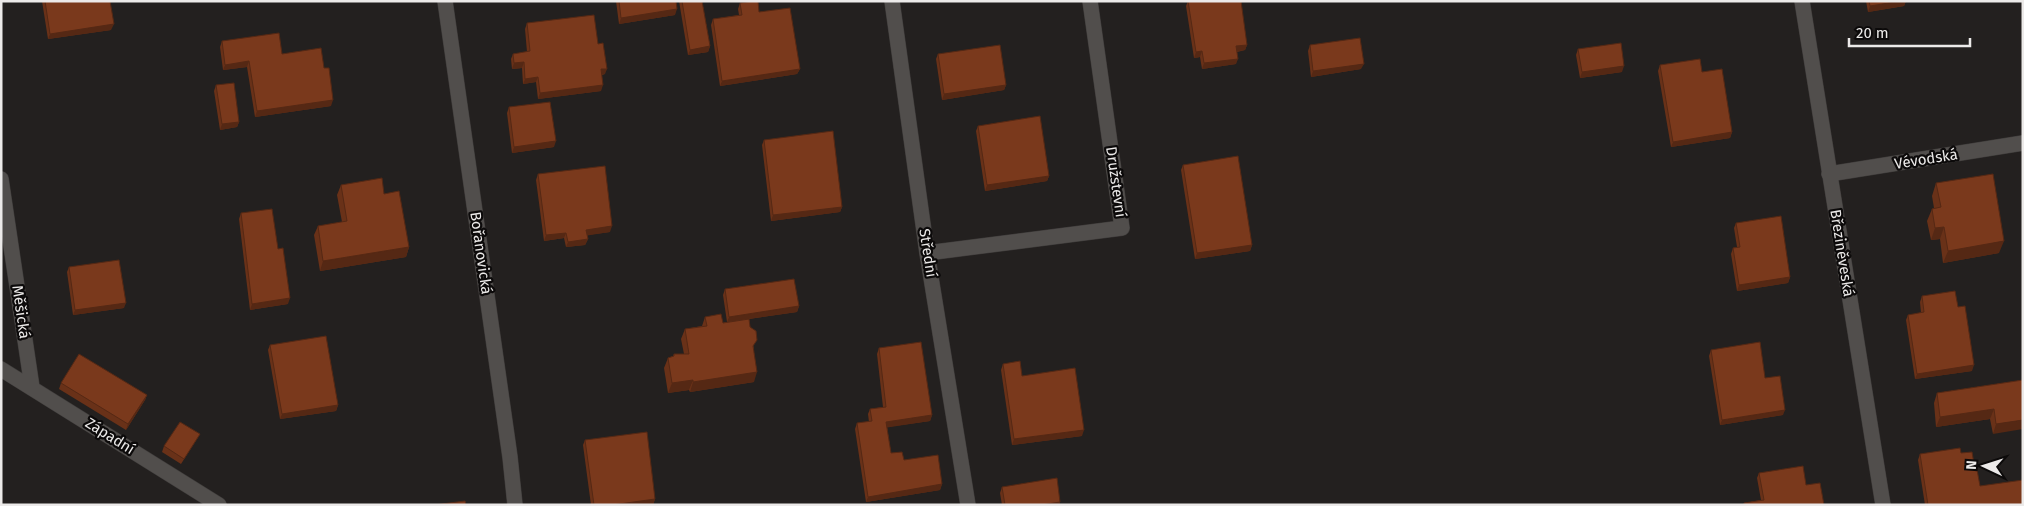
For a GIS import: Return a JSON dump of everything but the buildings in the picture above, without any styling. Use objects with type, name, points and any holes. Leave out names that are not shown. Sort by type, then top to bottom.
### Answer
[{"type":"street","name":"Bořanovická","points":[[445,1],[515,505]]},
{"type":"street","name":"Střední","points":[[892,1],[927,253],[968,505]]},
{"type":"street","name":"Družstevní","points":[[927,253],[1122,228],[1090,1]]},
{"type":"street","name":"Březiněveská","points":[[1802,1],[1883,505]]},
{"type":"street","name":"Vévodská","points":[[1829,174],[2023,143]]},
{"type":"street","name":"Měšická","points":[[1,179],[32,387]]},
{"type":"street","name":"Západní","points":[[1,369],[218,505]]}]
